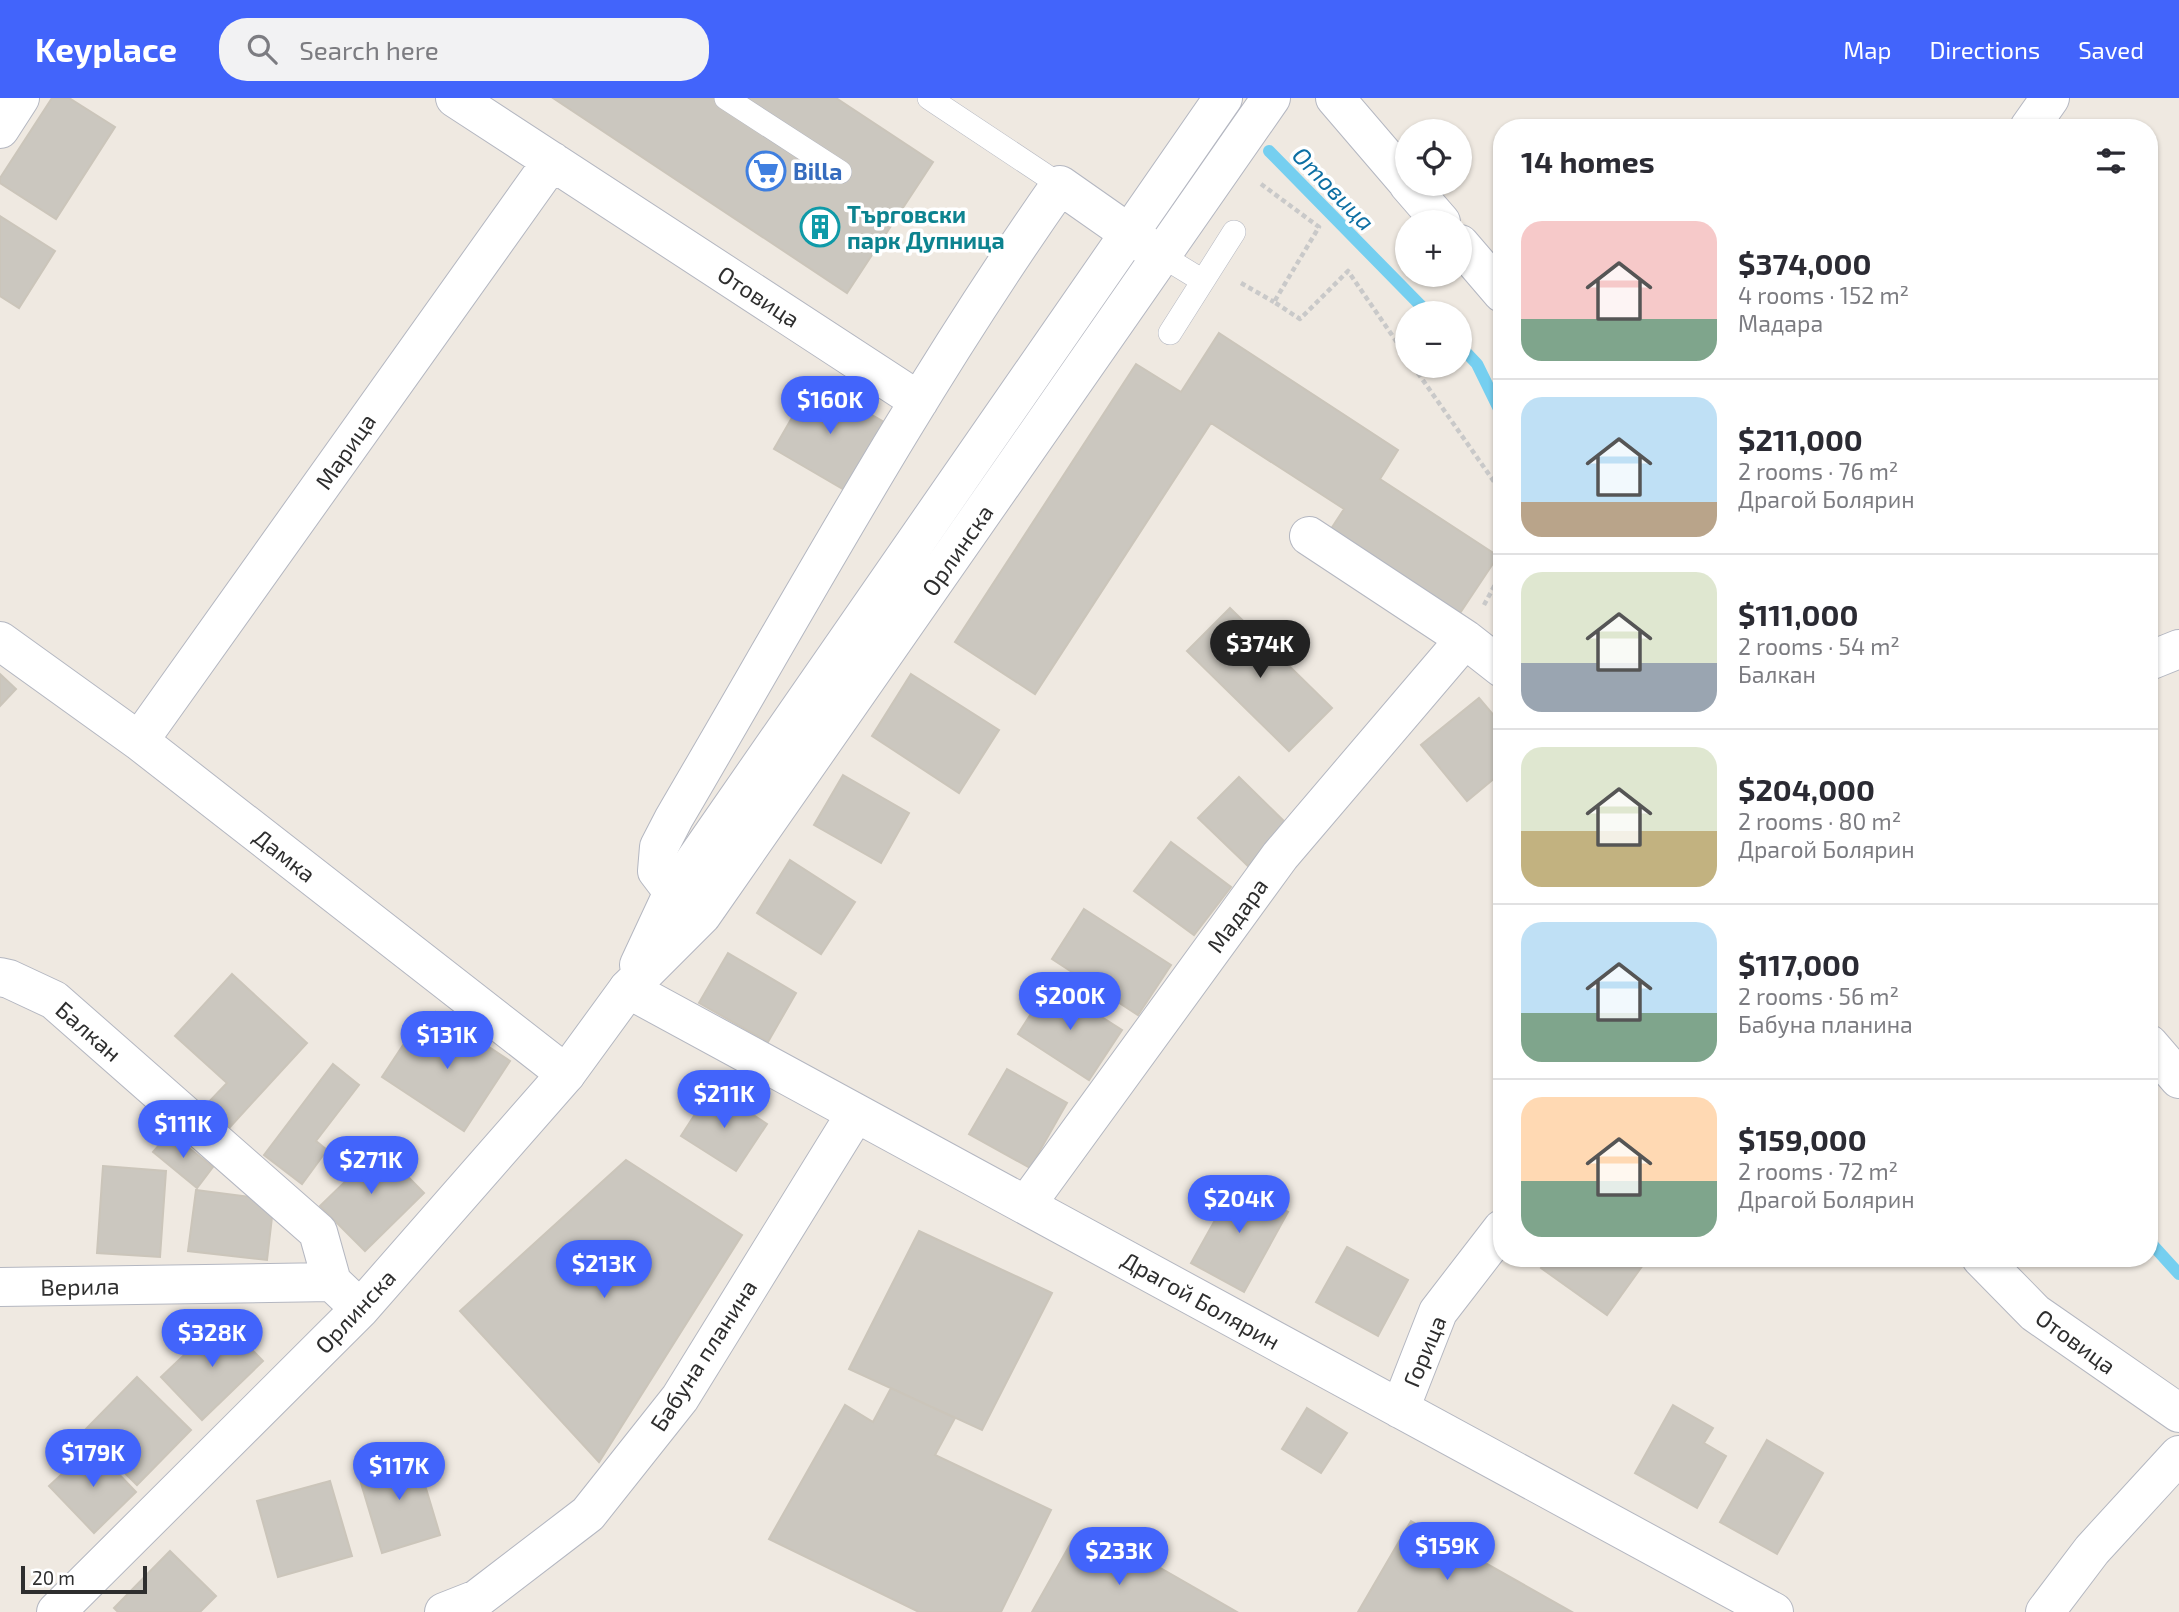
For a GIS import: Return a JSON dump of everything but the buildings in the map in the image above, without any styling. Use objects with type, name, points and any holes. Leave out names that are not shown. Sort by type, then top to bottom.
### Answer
[{"type":"street","points":[[0,129],[20,98]]},
{"type":"street","name":"Отовица","points":[[455,98],[919,401]]},
{"type":"street","name":"Орлинска","points":[[688,904],[1129,233],[1223,98]]},
{"type":"street","name":"Орлинска","points":[[56,1612],[360,1309],[566,1074],[1162,256],[1271,98]]},
{"type":"street","points":[[1335,98],[1395,168]]},
{"type":"street","points":[[2035,119],[2050,98]]},
{"type":"street","name":"Марица","points":[[139,741],[552,161]]},
{"type":"street","points":[[688,904],[657,871],[659,847],[674,818],[919,401],[1015,250],[1060,185],[1162,256]]},
{"type":"street","points":[[1419,196],[1431,210]]},
{"type":"street","points":[[1472,258],[1493,282]]},
{"type":"street","points":[[1309,536],[1465,639],[1493,661]]},
{"type":"street","name":"Мадара","points":[[1026,1205],[1280,856],[1465,639]]},
{"type":"street","name":"Дамка","points":[[0,641],[139,741],[566,1074]]},
{"type":"street","points":[[2158,657],[2179,649]]},
{"type":"street","name":"Балкан","points":[[0,977],[54,1000],[318,1232],[332,1282]]},
{"type":"street","name":"Драгой Болярин","points":[[628,989],[1774,1612]]},
{"type":"street","points":[[2158,1054],[2179,1079]]},
{"type":"street","name":"Бабуна планина","points":[[444,1612],[477,1599],[587,1514],[680,1398],[856,1113]]},
{"type":"street","name":"Горица","points":[[1400,1409],[1438,1312],[1493,1241]]},
{"type":"street","name":"Отовица","points":[[1990,1267],[2035,1313],[2179,1413]]},
{"type":"street","points":[[332,1282],[360,1309]]},
{"type":"street","name":"Верила","points":[[0,1287],[332,1282]]},
{"type":"street","points":[[2045,1612],[2092,1550],[2179,1455]]},
{"type":"lane","points":[[726,98],[840,172]]},
{"type":"lane","points":[[929,98],[1060,185]]},
{"type":"lane","points":[[1170,333],[1234,232]]},
{"type":"lane","points":[[1162,256],[1203,281]]},
{"type":"path","points":[[1230,161],[1319,227],[1274,302],[1300,319],[1348,271],[1395,340]]},
{"type":"path","points":[[1421,378],[1493,480]]},
{"type":"waterway","name":"Отовица","points":[[1269,151],[1416,301]]},
{"type":"waterway","name":"Отовица","points":[[1472,359],[1493,397]]},
{"type":"waterway","name":"Отовица","points":[[2158,1251],[2179,1274]]},
{"type":"place","name":"Billa","points":[[766,171]]},
{"type":"place","name":"Търговски парк Дупница","points":[[820,227]]}]
